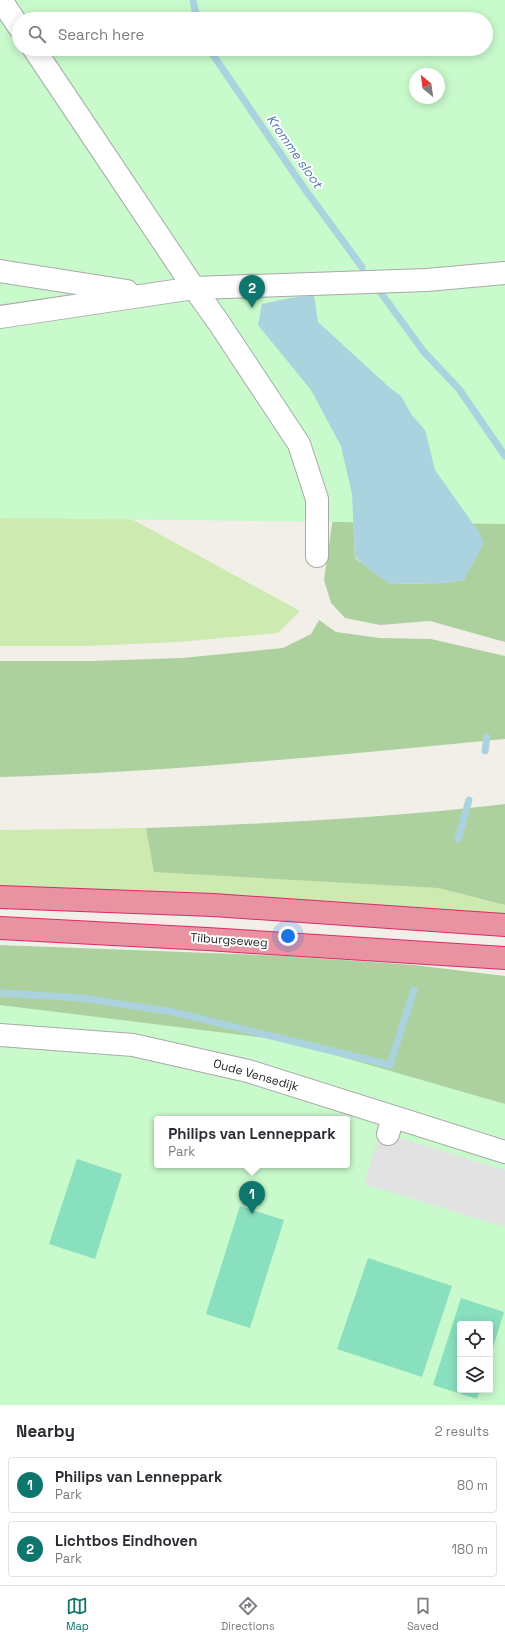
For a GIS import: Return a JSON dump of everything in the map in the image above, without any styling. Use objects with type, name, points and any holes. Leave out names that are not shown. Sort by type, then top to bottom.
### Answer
[{"type":"highway","points":[[1,897],[213,905],[505,925]]},
{"type":"highway","name":"Tilburgseweg","points":[[0,928],[207,939],[505,958]]},
{"type":"street","points":[[1,0],[12,16]]},
{"type":"street","points":[[39,56],[194,288],[220,322],[299,444],[317,499],[317,556]]},
{"type":"street","points":[[0,271],[150,294]]},
{"type":"street","points":[[0,317],[194,288],[428,280],[505,273]]},
{"type":"street","name":"Oude Vensedijk","points":[[0,1035],[133,1045],[248,1071],[390,1125],[505,1152]]},
{"type":"green space","points":[[0,0],[505,0],[505,524],[0,518]]},
{"type":"green space","points":[[505,293],[505,642],[430,621],[380,625],[345,618],[331,603],[324,580],[336,496],[352,494],[355,558],[391,584],[444,583],[464,580],[474,522]]},
{"type":"green space","points":[[0,447],[300,611],[278,633],[179,642],[88,646],[0,646]]},
{"type":"green space","points":[[319,620],[336,632],[380,638],[431,639],[505,656],[505,739],[190,767],[63,775],[0,777],[0,661],[92,661],[182,658],[283,648],[311,634]]},
{"type":"green space","points":[[505,804],[505,905],[438,888],[154,872],[146,828],[326,820]]},
{"type":"green space","points":[[146,828],[150,842],[302,879],[438,888],[505,905],[505,914],[153,891],[0,887],[0,830]]},
{"type":"green space","points":[[0,945],[286,956],[414,965],[505,976],[505,1136],[0,1017]]},
{"type":"green space","points":[[0,1005],[283,1040],[505,1104],[505,1405],[0,1405]]},
{"type":"green space","points":[[77,1159],[122,1174],[95,1259],[49,1244]]},
{"type":"green space","points":[[240,1206],[284,1220],[250,1328],[206,1314]]},
{"type":"green space","points":[[368,1258],[452,1286],[422,1377],[337,1349]]},
{"type":"green space","points":[[461,1298],[504,1312],[493,1347],[493,1321],[457,1321],[457,1393],[433,1385]]},
{"type":"green space","points":[[458,1393],[479,1393],[477,1399]]},
{"type":"shaded area","points":[[380,1132],[505,1170],[505,1227],[364,1184]]},
{"type":"water","points":[[314,295],[318,322],[389,387],[401,396],[411,414],[425,430],[435,470],[479,532],[484,543],[464,580],[444,583],[391,584],[375,574],[355,557],[352,494],[341,446],[311,390],[258,325],[262,304]]},
{"type":"waterway","name":"Kromme sloot","points":[[193,0],[196,12]]},
{"type":"waterway","name":"Kromme sloot","points":[[214,56],[304,188],[362,267]]},
{"type":"waterway","name":"Kromme sloot","points":[[381,293],[424,352],[459,389],[505,456]]},
{"type":"waterway","name":"Kromme sloot","points":[[485,751],[487,737]]},
{"type":"waterway","points":[[458,839],[469,800]]},
{"type":"waterway","points":[[0,993],[81,998],[173,1012],[390,1065],[414,990]]},
{"type":"place","name":"Lichtbos Eindhoven","points":[[252,308]]},
{"type":"place","name":"Philips van Lenneppark","points":[[252,1214]]}]
